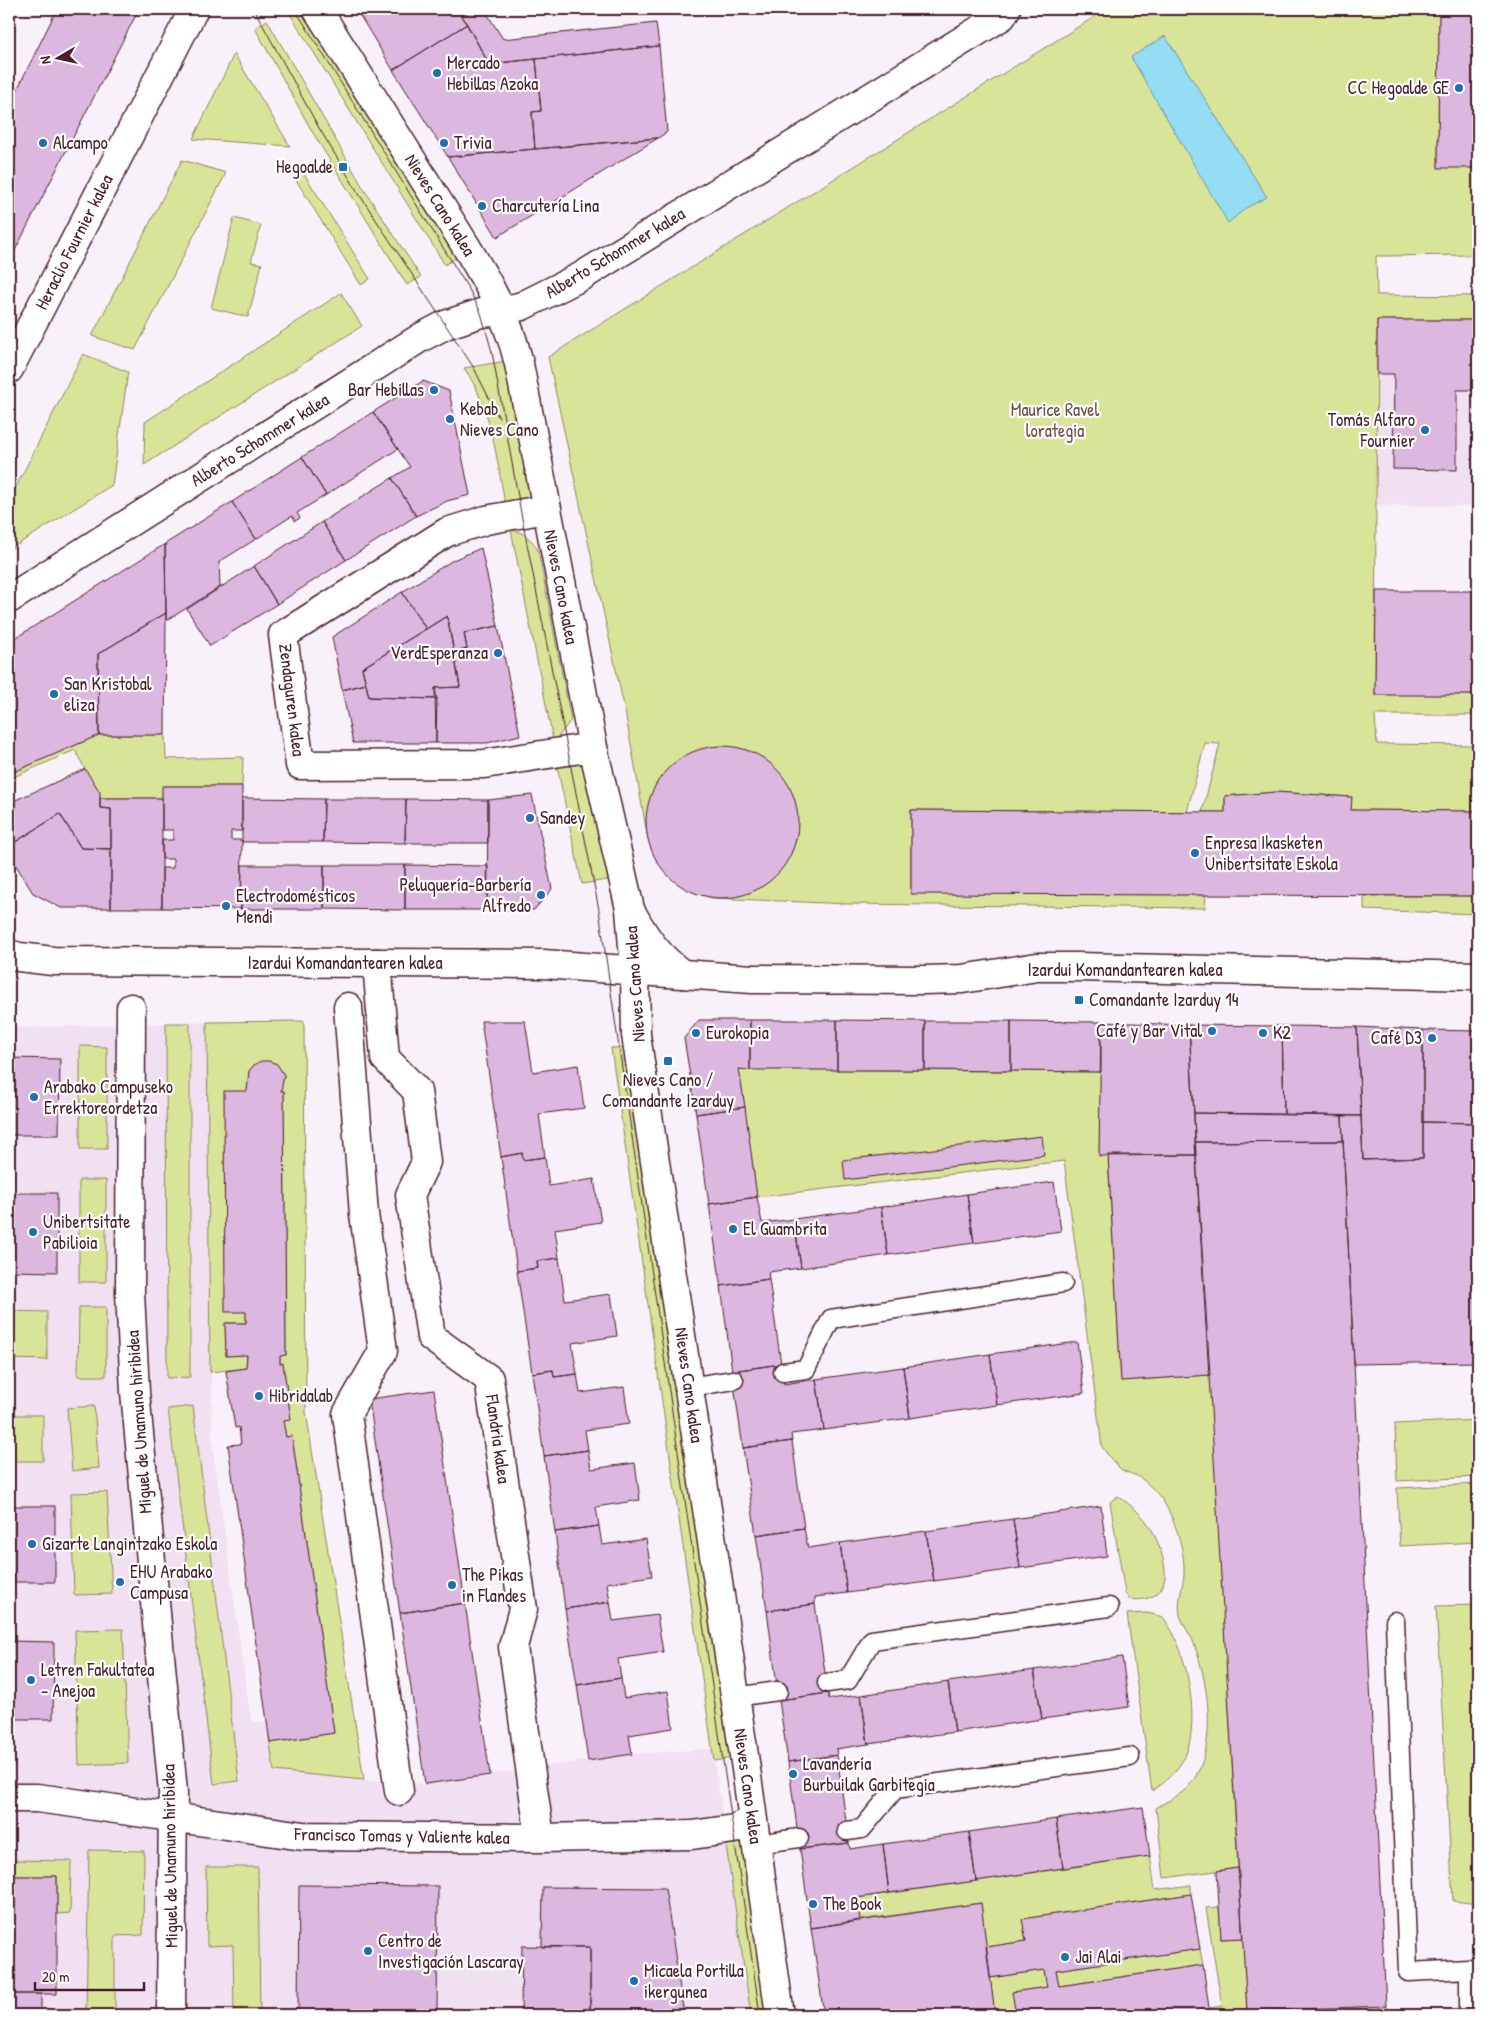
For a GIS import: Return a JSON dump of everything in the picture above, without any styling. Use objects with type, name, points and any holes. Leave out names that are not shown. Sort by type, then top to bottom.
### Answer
[{"type":"street","name":"Heraclio Fournier kalea","points":[[9,369],[194,9]]},
{"type":"street","name":"Nieves Cano kalea","points":[[318,9],[478,265],[502,311],[519,364],[593,747],[630,909],[635,971],[636,1035],[755,1832],[780,2015]]},
{"type":"street","name":"Alberto Schommer kalea","points":[[9,599],[420,338],[445,325],[481,313],[502,311],[522,306],[582,276],[1002,16],[1006,9]]},
{"type":"street","name":"Zendaguren kalea","points":[[546,509],[486,520],[447,532],[283,635],[300,765],[484,764],[593,747]]},
{"type":"street","points":[[630,909],[648,942],[663,960],[682,974]]},
{"type":"street","name":"Izardui Komandantearen kalea","points":[[9,954],[53,961],[562,964],[635,971],[752,978],[962,979],[1037,967],[1478,976]]},
{"type":"street","name":"Flandria kalea","points":[[376,963],[385,1058],[417,1091],[426,1162],[410,1195],[431,1337],[489,1379],[523,1610],[512,1647],[540,1838]]},
{"type":"street","points":[[348,1007],[364,1214],[383,1351],[347,1414],[399,1791]]},
{"type":"street","name":"Miguel de Unamuno hiribidea","points":[[131,1008],[130,1293],[135,1392],[173,1792],[171,2015]]},
{"type":"street","name":"Francisco Tomas y Valiente kalea","points":[[9,1798],[52,1800],[303,1836],[540,1838],[692,1835],[734,1829],[755,1832]]},
{"type":"lane","points":[[783,1372],[806,1369],[831,1319],[1064,1284]]},
{"type":"lane","points":[[689,1387],[734,1380]]},
{"type":"lane","points":[[826,1683],[848,1680],[872,1640],[1109,1608]]},
{"type":"lane","points":[[1395,1621],[1408,1972],[1469,1969],[1469,2015]]},
{"type":"lane","points":[[735,1697],[778,1691]]},
{"type":"lane","points":[[848,1831],[862,1829],[895,1789],[1130,1756]]},
{"type":"lane","points":[[755,1832],[799,1838]]},
{"type":"shaded area","name":"Tomás Alfaro Fournier","points":[[1377,320],[1478,320],[1478,506],[1376,505]]},
{"type":"shaded area","name":"EHU Arabako Campusa","points":[[207,1022],[212,1442],[251,1722],[267,1722],[274,1770],[364,1780],[425,1784],[632,1754],[712,1749],[751,2015],[9,2015],[9,1028]]},
{"type":"green space","points":[[287,9],[305,9],[458,256],[445,265]]},
{"type":"green space","name":"Maurice Ravel lorategia","points":[[1107,9],[1439,9],[1438,167],[1478,168],[1478,255],[1376,256],[1377,295],[1478,296],[1478,320],[1377,320],[1375,694],[1478,695],[1478,715],[1375,715],[1377,744],[1478,745],[1478,811],[1351,810],[1351,797],[1276,792],[1225,796],[1225,812],[1202,812],[1220,744],[1205,743],[1187,812],[911,810],[911,893],[1206,895],[1205,908],[848,904],[712,898],[689,889],[671,878],[664,870],[658,862],[648,839],[625,711],[548,357]]},
{"type":"green space","points":[[267,20],[365,191],[421,277],[407,285],[313,133],[255,28]]},
{"type":"green space","points":[[234,54],[290,146],[193,139]]},
{"type":"green space","points":[[182,160],[226,173],[135,350],[92,336]]},
{"type":"green space","points":[[301,169],[370,279],[361,285],[293,175]]},
{"type":"green space","points":[[234,218],[261,225],[251,262],[262,264],[248,317],[211,308]]},
{"type":"green space","points":[[341,293],[362,326],[144,465],[145,422]]},
{"type":"green space","points":[[83,354],[128,372],[112,485],[9,550],[9,501]]},
{"type":"green space","points":[[507,361],[531,503],[506,509],[487,417],[481,400],[464,368]]},
{"type":"green space","points":[[511,530],[527,536],[538,550],[571,720],[559,736],[553,740]]},
{"type":"green space","points":[[99,735],[165,735],[166,759],[243,757],[242,786],[163,786],[162,798],[100,798],[75,750],[9,779],[9,774]]},
{"type":"green space","points":[[584,760],[613,879],[582,884],[557,766]]},
{"type":"green space","points":[[1364,896],[1478,896],[1478,914],[1364,910]]},
{"type":"green space","points":[[304,1021],[306,1412],[364,1780],[274,1771],[270,1743],[334,1733],[292,1436],[286,1437],[283,1421],[291,1419],[283,1364],[280,1364],[280,1356],[286,1355],[284,1091],[281,1091],[284,1075],[276,1064],[254,1065],[249,1071],[247,1091],[246,1323],[225,1323],[226,1355],[247,1355],[246,1368],[210,1372],[207,1022]]},
{"type":"green space","points":[[166,1023],[190,1023],[190,1377],[167,1378]]},
{"type":"green space","points":[[80,1046],[107,1047],[107,1149],[80,1149]]},
{"type":"green space","points":[[628,1047],[733,1758],[714,1761],[611,1048]]},
{"type":"green space","points":[[739,1069],[1101,1072],[1099,1156],[1108,1155],[1121,1381],[1210,1375],[1238,1868],[1164,1878],[1156,1808],[1185,1790],[1196,1776],[1203,1759],[1207,1740],[1207,1701],[1195,1646],[1180,1615],[1179,1604],[1184,1564],[1175,1525],[1166,1506],[1154,1490],[1139,1477],[1119,1468],[1102,1447],[1064,1161],[757,1197]]},
{"type":"green space","points":[[79,1180],[106,1180],[106,1282],[79,1282]]},
{"type":"green space","points":[[79,1307],[106,1307],[106,1376],[78,1376]]},
{"type":"green space","points":[[9,1311],[47,1312],[47,1360],[9,1359]]},
{"type":"green space","points":[[94,1406],[99,1468],[72,1471],[67,1408]]},
{"type":"green space","points":[[193,1406],[239,1781],[214,1784],[168,1409]]},
{"type":"green space","points":[[9,1415],[43,1415],[43,1461],[9,1461]]},
{"type":"green space","points":[[1478,1420],[1478,1477],[1397,1481],[1395,1424]]},
{"type":"green space","points":[[1478,1484],[1478,1542],[1400,1546],[1397,1488]]},
{"type":"green space","points":[[107,1492],[112,1594],[74,1595],[71,1493]]},
{"type":"green space","points":[[1118,1496],[1146,1521],[1153,1532],[1164,1561],[1164,1581],[1161,1589],[1155,1595],[1144,1599],[1129,1599],[1125,1593],[1110,1502]]},
{"type":"green space","points":[[1478,1605],[1478,1904],[1453,1901],[1436,1606]]},
{"type":"green space","points":[[1148,1613],[1163,1617],[1175,1637],[1185,1664],[1192,1714],[1189,1745],[1184,1758],[1174,1772],[1152,1791],[1127,1614]]},
{"type":"green space","points":[[123,1629],[128,1763],[79,1765],[75,1630]]},
{"type":"green space","points":[[744,1843],[769,2015],[751,2015],[726,1845]]},
{"type":"green space","points":[[89,1850],[144,1851],[143,1935],[115,1936],[115,2015],[86,2015]]},
{"type":"green space","points":[[1150,1856],[1155,1890],[1191,1885],[1191,1894],[1023,1919],[1026,1941],[986,1947],[981,1903],[860,1920],[857,1898]]},
{"type":"green space","points":[[9,1860],[71,1861],[70,1913],[57,1914],[57,1876],[9,1876]]},
{"type":"green space","points":[[206,1867],[258,1867],[260,2015],[234,2015],[233,1945],[207,1946]]},
{"type":"green space","points":[[1219,1907],[1221,1939],[1243,1938],[1247,2011],[1386,2006],[1386,2015],[1210,2015],[1209,2008],[1222,2006],[1206,1908]]},
{"type":"green space","points":[[1200,1949],[1203,1965],[1059,1986],[1056,1970]]},
{"type":"green space","points":[[1044,1970],[1047,1987],[1013,1992],[1016,2015],[995,2015],[990,1978]]},
{"type":"water","points":[[1165,36],[1267,197],[1246,208],[1228,223],[1131,57]]},
{"type":"building","points":[[57,9],[139,9],[9,262],[9,106]]},
{"type":"building","points":[[356,9],[458,9],[467,24],[393,70]]},
{"type":"building","points":[[458,9],[484,9],[503,39],[656,23],[659,46],[489,64]]},
{"type":"building","name":"CC Hegoalde GE","points":[[1439,9],[1478,9],[1478,168],[1438,168]]},
{"type":"building","points":[[467,24],[489,64],[536,59],[541,111],[532,112],[535,149],[448,157],[393,70]]},
{"type":"building","points":[[659,46],[667,132],[658,138],[535,149],[532,112],[541,111],[536,59]]},
{"type":"building","points":[[658,138],[497,237],[448,157],[535,149]]},
{"type":"building","name":"Tomás Alfaro Fournier","points":[[1377,320],[1478,320],[1478,390],[1457,390],[1457,470],[1393,469],[1394,374],[1377,374]]},
{"type":"building","points":[[423,381],[449,391],[470,495],[447,501],[416,516],[392,478],[410,467],[373,412]]},
{"type":"building","points":[[373,412],[398,449],[326,495],[302,457]]},
{"type":"building","points":[[302,457],[326,495],[297,513],[300,518],[295,521],[292,516],[256,539],[232,502]]},
{"type":"building","points":[[392,478],[416,516],[346,560],[322,522]]},
{"type":"building","points":[[232,502],[256,539],[219,562],[220,587],[166,621],[165,544]]},
{"type":"building","points":[[322,522],[346,560],[277,604],[254,566]]},
{"type":"building","name":"San Kristobal eliza","points":[[165,544],[166,613],[98,654],[99,735],[9,774],[9,642]]},
{"type":"building","points":[[481,548],[498,626],[464,633],[467,649],[454,652],[447,616],[426,629],[402,592],[453,560]]},
{"type":"building","points":[[254,566],[277,604],[210,646],[187,609]]},
{"type":"building","points":[[1376,591],[1478,591],[1478,695],[1375,695]]},
{"type":"building","points":[[402,592],[426,629],[362,668],[366,684],[342,690],[332,637]]},
{"type":"building","points":[[166,613],[165,735],[99,735],[98,654]]},
{"type":"building","points":[[447,616],[460,687],[435,688],[437,699],[369,697],[362,668]]},
{"type":"building","points":[[498,626],[520,735],[487,743],[436,743],[435,688],[460,687],[454,652],[467,649],[464,633]]},
{"type":"building","points":[[366,684],[369,697],[437,699],[436,743],[353,743],[342,690]]},
{"type":"building","points":[[722,746],[751,752],[776,768],[792,793],[798,822],[792,851],[776,876],[751,892],[722,898],[693,892],[668,876],[652,851],[646,822],[652,793],[668,768],[693,752]]},
{"type":"building","points":[[85,769],[100,792],[100,808],[111,809],[111,849],[81,848],[60,814],[9,846],[9,803]]},
{"type":"building","points":[[162,786],[242,786],[242,831],[231,831],[231,840],[242,840],[241,909],[162,908],[162,868],[173,868],[173,859],[162,859],[162,840],[173,840],[173,830],[162,830]]},
{"type":"building","name":"Enpresa Ikasketen Unibertsitate Eskola","points":[[1276,792],[1352,797],[1351,810],[1478,811],[1478,896],[911,894],[911,810],[1225,812],[1225,796]]},
{"type":"building","points":[[532,795],[552,889],[534,910],[487,910],[488,800]]},
{"type":"building","points":[[100,798],[162,798],[162,908],[111,908],[111,809],[100,808]]},
{"type":"building","points":[[242,798],[324,799],[323,842],[242,842]]},
{"type":"building","points":[[324,799],[406,799],[405,843],[323,842]]},
{"type":"building","points":[[406,799],[488,800],[488,843],[405,843]]},
{"type":"building","points":[[60,814],[81,848],[111,849],[111,908],[61,908],[33,893],[9,854],[9,846]]},
{"type":"building","points":[[242,865],[324,865],[324,909],[241,909]]},
{"type":"building","points":[[324,865],[405,865],[405,910],[324,909]]},
{"type":"building","points":[[405,865],[488,866],[487,910],[405,910]]},
{"type":"building","points":[[699,1020],[750,1020],[750,1070],[739,1069],[745,1107],[696,1114],[684,1038]]},
{"type":"building","points":[[750,1020],[837,1020],[837,1070],[750,1070]]},
{"type":"building","points":[[837,1020],[925,1021],[925,1070],[837,1070]]},
{"type":"building","points":[[481,1021],[525,1021],[533,1072],[578,1065],[584,1108],[539,1114],[545,1157],[523,1160],[522,1153],[501,1157]]},
{"type":"building","points":[[925,1021],[1011,1021],[1011,1071],[925,1070]]},
{"type":"building","points":[[1011,1021],[1101,1022],[1101,1072],[1011,1071]]},
{"type":"building","points":[[1101,1022],[1189,1025],[1196,1155],[1099,1156]]},
{"type":"building","points":[[1189,1025],[1282,1026],[1284,1114],[1194,1113]]},
{"type":"building","points":[[1282,1026],[1357,1027],[1361,1116],[1284,1114]]},
{"type":"building","points":[[1357,1027],[1423,1030],[1423,1158],[1363,1160]]},
{"type":"building","points":[[1423,1030],[1478,1031],[1478,1123],[1423,1122]]},
{"type":"building","name":"Arabako Campuseko Errektoreordetza","points":[[9,1058],[60,1059],[59,1135],[9,1135]]},
{"type":"building","name":"Hibridalab","points":[[261,1061],[277,1064],[284,1075],[281,1091],[284,1091],[286,1355],[280,1356],[280,1364],[283,1363],[291,1420],[283,1421],[286,1437],[292,1436],[334,1733],[270,1743],[228,1445],[241,1444],[239,1427],[235,1428],[226,1371],[246,1368],[247,1355],[226,1356],[225,1323],[246,1323],[246,1312],[225,1312],[224,1091],[247,1091],[249,1071]]},
{"type":"building","points":[[745,1107],[757,1197],[709,1204],[696,1114]]},
{"type":"building","points":[[1194,1113],[1342,1116],[1343,1141],[1195,1142]]},
{"type":"building","points":[[1342,1116],[1361,1116],[1363,1160],[1423,1158],[1423,1122],[1478,1123],[1478,1362],[1354,1364]]},
{"type":"building","points":[[1042,1136],[1044,1155],[845,1180],[843,1160]]},
{"type":"building","points":[[1343,1141],[1386,2006],[1247,2011],[1195,1142]]},
{"type":"building","points":[[522,1153],[523,1160],[545,1157],[549,1186],[594,1179],[601,1222],[555,1229],[559,1258],[537,1261],[538,1268],[517,1271],[501,1157]]},
{"type":"building","points":[[1108,1155],[1196,1155],[1210,1375],[1121,1381]]},
{"type":"building","points":[[1054,1182],[1061,1231],[974,1243],[967,1194]]},
{"type":"building","name":"Unibertsitate Pabilioia","points":[[9,1193],[57,1193],[57,1272],[9,1271]]},
{"type":"building","points":[[967,1194],[974,1243],[888,1255],[881,1207]]},
{"type":"building","points":[[757,1197],[762,1223],[794,1219],[801,1268],[768,1272],[769,1279],[721,1286],[709,1204]]},
{"type":"building","points":[[881,1207],[888,1255],[801,1268],[794,1219]]},
{"type":"building","points":[[559,1258],[565,1300],[611,1294],[617,1336],[572,1343],[577,1374],[554,1377],[553,1370],[532,1373],[517,1271],[538,1268],[537,1261]]},
{"type":"building","points":[[769,1279],[781,1364],[732,1371],[721,1286]]},
{"type":"building","points":[[1077,1342],[1084,1393],[997,1405],[990,1354]]},
{"type":"building","points":[[990,1354],[997,1405],[910,1418],[903,1367]]},
{"type":"building","points":[[781,1364],[784,1384],[816,1379],[824,1430],[791,1434],[792,1441],[743,1448],[732,1371]]},
{"type":"building","points":[[903,1367],[910,1418],[824,1430],[816,1379]]},
{"type":"building","points":[[553,1370],[554,1377],[577,1374],[580,1393],[624,1387],[629,1424],[585,1430],[588,1450],[544,1456],[532,1373]]},
{"type":"building","points":[[434,1390],[465,1603],[400,1613],[369,1399]]},
{"type":"building","points":[[792,1441],[804,1528],[756,1535],[743,1448]]},
{"type":"building","points":[[588,1450],[591,1469],[635,1463],[640,1500],[596,1507],[599,1526],[555,1532],[544,1456]]},
{"type":"building","name":"Gizarte Langintzako Eskola","points":[[9,1506],[55,1506],[55,1582],[9,1582]]},
{"type":"building","points":[[1101,1506],[1107,1556],[1020,1568],[1013,1519]]},
{"type":"building","points":[[1013,1519],[1020,1568],[934,1581],[926,1531]]},
{"type":"building","points":[[599,1526],[602,1545],[646,1539],[652,1576],[607,1583],[610,1602],[565,1609],[555,1532]]},
{"type":"building","points":[[804,1528],[808,1548],[840,1543],[847,1593],[815,1597],[815,1604],[767,1611],[756,1535]]},
{"type":"building","points":[[926,1531],[934,1581],[847,1593],[840,1543]]},
{"type":"building","points":[[610,1602],[613,1621],[657,1615],[663,1652],[618,1659],[621,1678],[577,1685],[565,1609]]},
{"type":"building","points":[[465,1603],[490,1775],[425,1784],[400,1613]]},
{"type":"building","points":[[815,1604],[828,1693],[779,1700],[767,1611]]},
{"type":"building","name":"Letren Fakultatea - Anejoa","points":[[9,1641],[54,1642],[53,1719],[9,1719]]},
{"type":"building","points":[[1122,1657],[1129,1707],[1042,1719],[1034,1670]]},
{"type":"building","points":[[1034,1670],[1042,1719],[955,1732],[948,1682]]},
{"type":"building","points":[[621,1678],[624,1698],[668,1691],[673,1728],[629,1735],[632,1754],[588,1761],[577,1685]]},
{"type":"building","points":[[948,1682],[955,1732],[868,1744],[861,1695]]},
{"type":"building","points":[[828,1693],[829,1699],[861,1695],[868,1744],[836,1749],[837,1755],[788,1762],[779,1700]]},
{"type":"building","points":[[837,1755],[849,1843],[800,1849],[788,1762]]},
{"type":"building","points":[[1143,1807],[1150,1856],[1063,1868],[1056,1819]]},
{"type":"building","points":[[1056,1819],[1063,1868],[976,1881],[969,1832]]},
{"type":"building","points":[[969,1832],[976,1881],[889,1893],[883,1844]]},
{"type":"building","points":[[849,1843],[850,1849],[883,1844],[889,1893],[857,1898],[860,1920],[811,1928],[800,1849]]},
{"type":"building","points":[[1238,1868],[1243,1938],[1221,1939],[1217,1871]]},
{"type":"building","points":[[9,1876],[57,1876],[57,1994],[9,1994]]},
{"type":"building","name":"Centro de Investigación Lascaray","points":[[299,1885],[438,1886],[437,2015],[298,2015]]},
{"type":"building","name":"Micaela Portilla ikergunea","points":[[543,1887],[665,1888],[684,2015],[590,2015],[590,1947],[542,1947]]},
{"type":"building","name":"Jai Alai","points":[[1191,1894],[1200,1949],[1056,1970],[1059,1986],[1203,1965],[1210,2015],[1016,2015],[1012,1992],[1047,1987],[1044,1970],[990,1978],[986,1947],[1026,1941],[1022,1919]]},
{"type":"building","points":[[981,1903],[995,2015],[824,2015],[811,1928]]},
{"type":"building","points":[[522,1946],[590,1947],[590,2015],[521,2015]]},
{"type":"building","points":[[9,1994],[41,1994],[41,2015],[9,2015]]},
{"type":"tram line","points":[[254,9],[319,128],[359,194],[474,368],[499,418]]},
{"type":"tram line","points":[[295,9],[470,291],[481,313],[492,352],[521,513],[599,910],[760,2015]]},
{"type":"place","name":"Mercado Hebillas Azoka","points":[[437,73]]},
{"type":"place","name":"CC Hegoalde GE","points":[[1459,88]]},
{"type":"place","name":"Alcampo","points":[[43,143]]},
{"type":"place","name":"Trivia","points":[[444,143]]},
{"type":"place","name":"Hegoalde","points":[[343,167]]},
{"type":"place","name":"Charcutería Lina","points":[[482,206]]},
{"type":"place","name":"Bar Hebillas","points":[[434,390]]},
{"type":"place","name":"Kebab Nieves Cano","points":[[450,419]]},
{"type":"place","name":"Tomás Alfaro Fournier","points":[[1425,430]]},
{"type":"place","name":"VerdEsperanza","points":[[498,653]]},
{"type":"place","name":"San Kristobal eliza","points":[[54,694]]},
{"type":"place","name":"Sandey","points":[[530,818]]},
{"type":"place","name":"Enpresa Ikasketen Unibertsitate Eskola","points":[[1195,853]]},
{"type":"place","name":"Peluquería-Barbería Alfredo","points":[[541,895]]},
{"type":"place","name":"Electrodomésticos Mendi","points":[[226,906]]},
{"type":"place","name":"Comandante Izarduy 14","points":[[1079,1000]]},
{"type":"place","name":"Café y Bar Vital","points":[[1212,1031]]},
{"type":"place","name":"Eurokopia","points":[[696,1033]]},
{"type":"place","name":"K2","points":[[1263,1033]]},
{"type":"place","name":"Café D3","points":[[1432,1038]]},
{"type":"place","name":"Nieves Cano / Comandante Izarduy","points":[[668,1061]]},
{"type":"place","name":"Arabako Campuseko Errektoreordetza","points":[[34,1097]]},
{"type":"place","name":"El Guambrita","points":[[733,1229]]},
{"type":"place","name":"Unibertsitate Pabilioia","points":[[33,1232]]},
{"type":"place","name":"Hibridalab","points":[[259,1396]]},
{"type":"place","name":"Gizarte Langintzako Eskola","points":[[32,1544]]},
{"type":"place","name":"EHU Arabako Campusa","points":[[120,1582]]},
{"type":"place","name":"The Pikas in Flandes","points":[[452,1585]]},
{"type":"place","name":"Letren Fakultatea - Anejoa","points":[[31,1680]]},
{"type":"place","name":"Lavandería Burbuilak Garbitegia","points":[[793,1774]]},
{"type":"place","name":"The Book","points":[[813,1904]]},
{"type":"place","name":"Centro de Investigación Lascaray","points":[[368,1951]]},
{"type":"place","name":"Jai Alai","points":[[1065,1957]]},
{"type":"place","name":"Micaela Portilla ikergunea","points":[[634,1981]]}]
